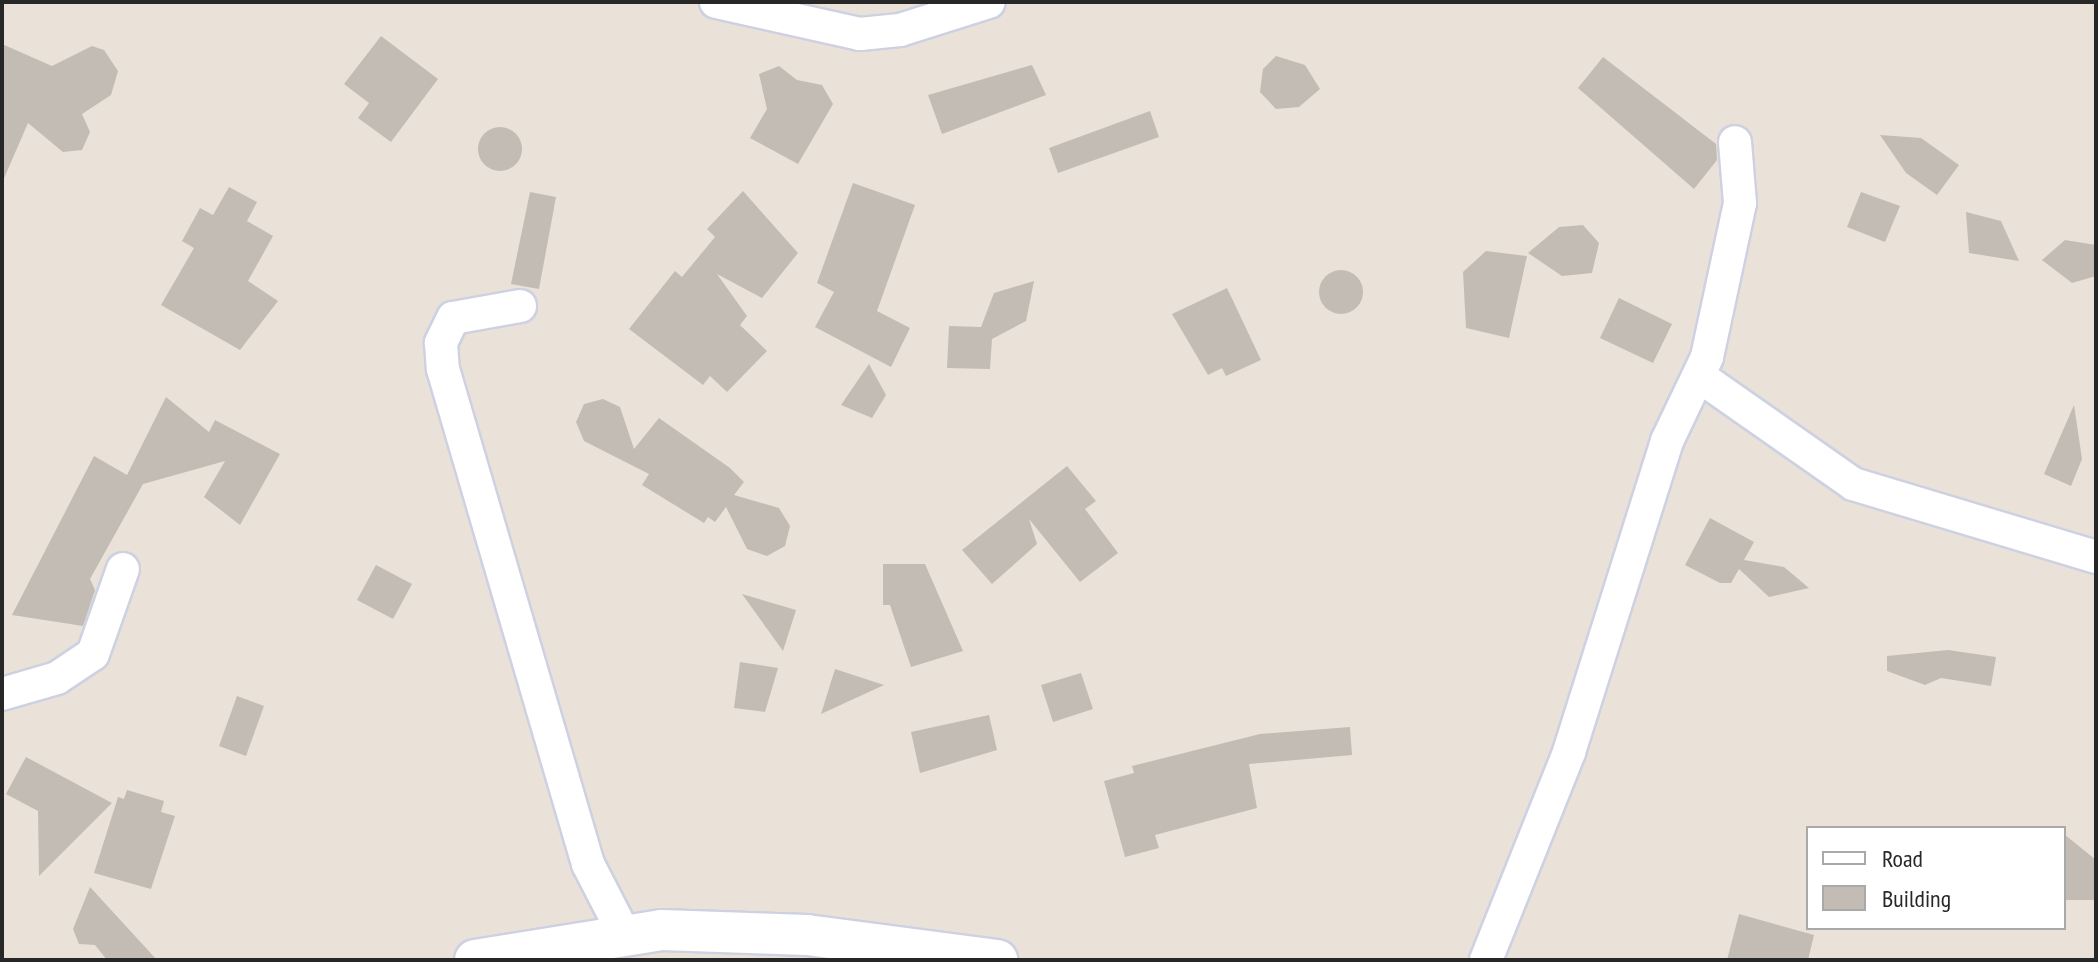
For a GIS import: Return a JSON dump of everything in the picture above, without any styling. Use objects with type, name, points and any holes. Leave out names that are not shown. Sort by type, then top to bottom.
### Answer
[{"type":"street","points":[[716,2],[860,34],[900,30],[989,2]]},
{"type":"street","points":[[1486,960],[1569,752],[1667,441],[1699,376],[1740,203],[1735,142]]},
{"type":"street","points":[[520,306],[453,318],[441,343],[443,369],[588,864],[624,934]]},
{"type":"street","points":[[1699,376],[1853,484],[2096,557]]},
{"type":"street","points":[[2,694],[57,678],[93,654],[123,569]]},
{"type":"street","points":[[475,960],[524,954],[624,934],[807,935],[997,960]]},
{"type":"building","points":[[381,36],[438,79],[391,142],[358,118],[369,103],[344,84]]},
{"type":"building","points":[[2,44],[52,66],[92,46],[104,50],[118,71],[111,95],[82,114],[90,132],[82,150],[63,152],[28,123],[2,183]]},
{"type":"building","points":[[1276,56],[1305,65],[1320,89],[1299,107],[1276,109],[1260,92],[1263,69]]},
{"type":"building","points":[[1603,57],[1716,144],[1717,160],[1694,189],[1578,88]]},
{"type":"building","points":[[1032,65],[1046,95],[942,134],[928,95]]},
{"type":"building","points":[[779,66],[797,80],[822,85],[833,104],[798,164],[750,138],[767,109],[759,74]]},
{"type":"building","points":[[1150,111],[1159,137],[1058,173],[1049,148]]},
{"type":"building","points":[[500,127],[515,134],[522,149],[515,164],[500,171],[485,164],[478,149],[485,134]]},
{"type":"building","points":[[1880,135],[1921,138],[1959,165],[1937,195],[1906,173]]},
{"type":"building","points":[[853,183],[915,205],[877,311],[910,328],[891,367],[815,327],[834,292],[817,283]]},
{"type":"building","points":[[229,187],[257,202],[247,221],[273,236],[248,281],[278,301],[240,350],[161,305],[194,248],[182,241],[200,208],[213,215]]},
{"type":"building","points":[[743,191],[798,253],[762,298],[717,274],[747,316],[740,325],[767,351],[727,392],[710,376],[703,385],[629,329],[675,271],[682,277],[715,237],[707,229]]},
{"type":"building","points":[[530,192],[556,197],[539,289],[511,284]]},
{"type":"building","points":[[1861,192],[1900,206],[1885,242],[1847,227]]},
{"type":"building","points":[[1966,212],[2001,221],[2019,261],[1969,253]]},
{"type":"building","points":[[1583,225],[1599,243],[1592,273],[1562,276],[1528,253],[1559,227]]},
{"type":"building","points":[[2065,240],[2096,245],[2096,276],[2072,283],[2042,260]]},
{"type":"building","points":[[1486,251],[1527,256],[1509,338],[1466,328],[1463,272]]},
{"type":"building","points":[[1341,270],[1357,276],[1363,292],[1357,308],[1341,314],[1325,308],[1319,292],[1325,276]]},
{"type":"building","points":[[1034,281],[1026,321],[992,339],[990,369],[947,368],[949,326],[981,327],[994,293]]},
{"type":"building","points":[[1227,288],[1261,360],[1226,376],[1222,368],[1208,375],[1172,314]]},
{"type":"building","points":[[1619,298],[1672,324],[1653,363],[1600,338]]},
{"type":"building","points":[[869,364],[886,395],[872,418],[841,405]]},
{"type":"building","points":[[166,397],[209,432],[215,420],[280,454],[240,525],[204,497],[225,461],[143,484],[90,579],[95,590],[83,626],[12,615],[94,456],[127,475]]},
{"type":"building","points":[[603,399],[620,407],[634,449],[659,418],[730,468],[744,482],[734,495],[779,508],[790,526],[785,546],[767,556],[747,549],[726,507],[715,522],[708,517],[704,523],[642,485],[649,474],[584,441],[576,422],[584,404]]},
{"type":"building","points":[[2074,405],[2082,459],[2071,486],[2044,474]]},
{"type":"building","points":[[1067,466],[1096,501],[1085,509],[1118,553],[1080,582],[1029,519],[1037,544],[992,584],[962,550]]},
{"type":"building","points":[[1710,518],[1754,542],[1744,560],[1784,567],[1809,588],[1769,597],[1739,569],[1731,583],[1720,583],[1685,565]]},
{"type":"building","points":[[883,564],[925,564],[963,651],[911,667],[890,605],[883,605]]},
{"type":"building","points":[[376,565],[412,584],[393,619],[357,600]]},
{"type":"building","points":[[742,594],[796,610],[783,651]]},
{"type":"building","points":[[1948,650],[1996,657],[1991,686],[1941,678],[1925,685],[1887,671],[1887,656]]},
{"type":"building","points":[[740,662],[778,668],[765,712],[734,708]]},
{"type":"building","points":[[835,669],[884,685],[821,714]]},
{"type":"building","points":[[1081,673],[1093,709],[1053,722],[1041,685]]},
{"type":"building","points":[[237,696],[264,706],[246,756],[219,746]]},
{"type":"building","points":[[989,715],[997,750],[920,773],[911,732]]},
{"type":"building","points":[[1350,727],[1352,755],[1249,764],[1257,808],[1155,835],[1159,848],[1125,857],[1104,781],[1134,773],[1132,766],[1260,734]]},
{"type":"building","points":[[26,757],[112,803],[39,876],[38,811],[6,794]]},
{"type":"building","points":[[127,790],[164,801],[161,812],[175,816],[151,889],[94,873],[118,797],[124,799]]},
{"type":"building","points":[[2066,836],[2096,860],[2096,900],[2066,900]]},
{"type":"building","points":[[90,887],[157,960],[107,960],[95,945],[79,944],[73,929]]},
{"type":"building","points":[[1739,914],[1814,935],[1808,960],[1727,960]]}]
